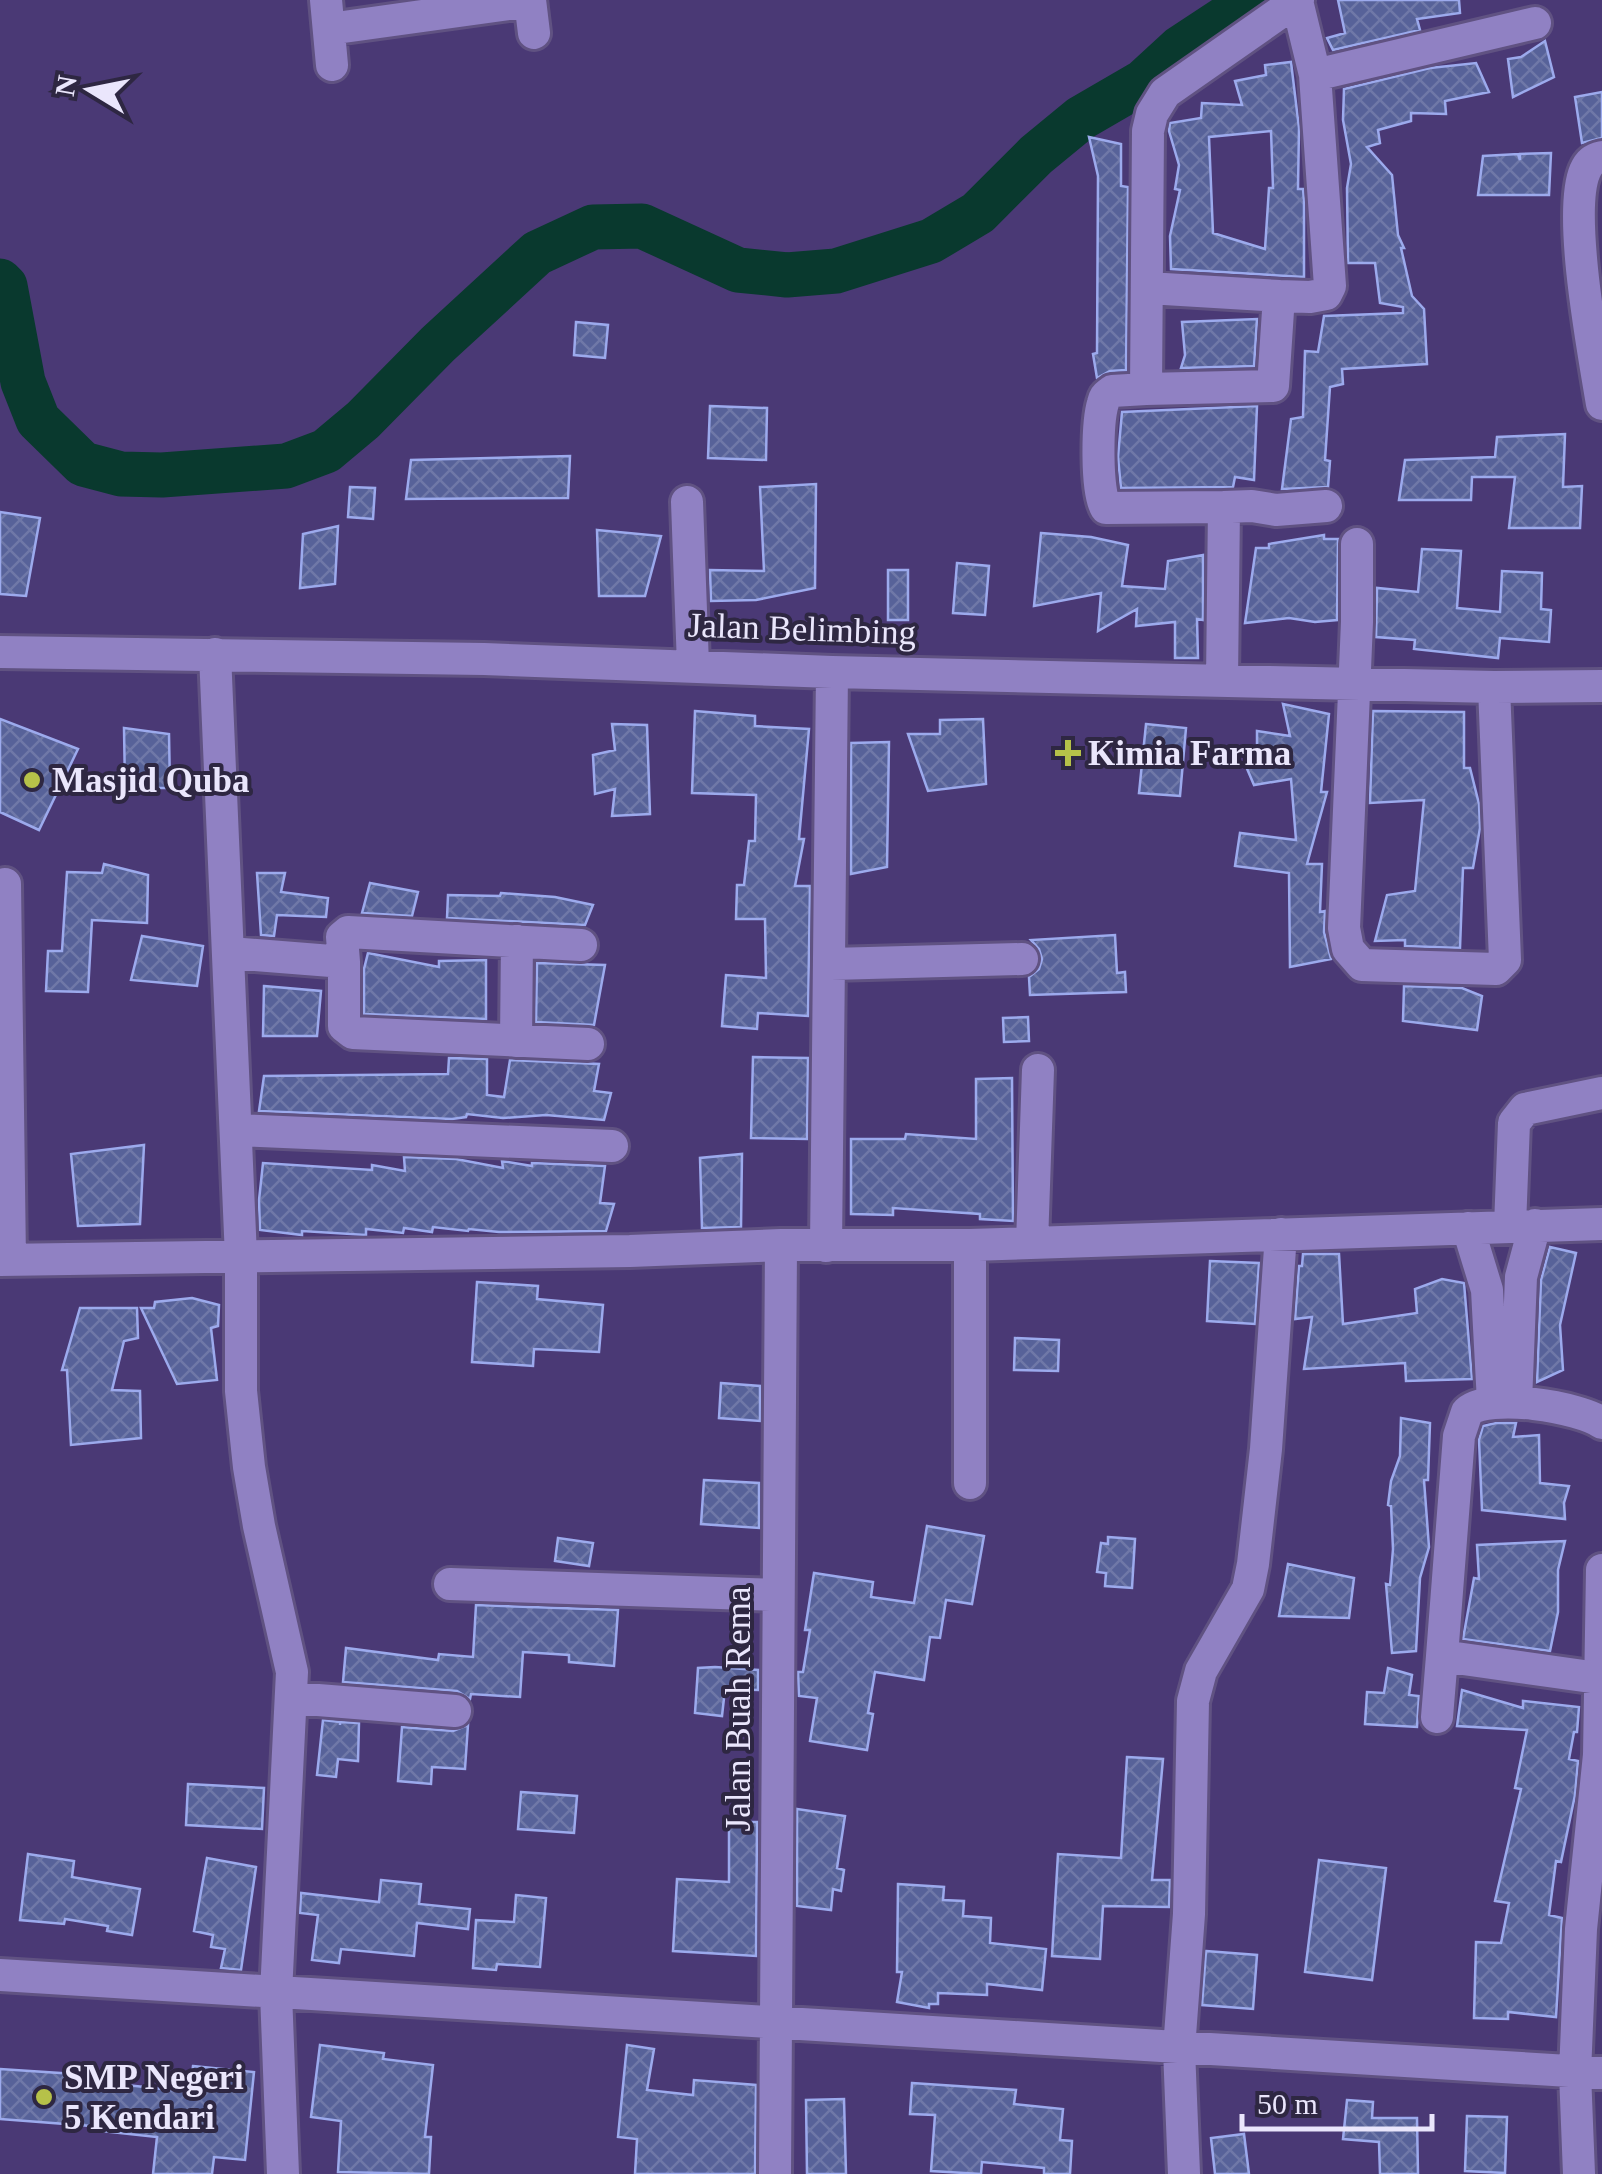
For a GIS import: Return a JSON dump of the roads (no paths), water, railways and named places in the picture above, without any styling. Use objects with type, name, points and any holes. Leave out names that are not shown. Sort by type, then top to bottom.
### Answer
[{"type":"street","points":[[1146,389],[1148,131],[1156,105],[1165,93],[1298,0],[1316,75],[1330,286],[1321,296],[1148,288]]},
{"type":"street","points":[[332,65],[327,14],[531,11]]},
{"type":"street","points":[[1316,75],[1535,23]]},
{"type":"street","points":[[1602,156],[1590,162],[1584,173],[1580,214],[1585,296],[1602,404]]},
{"type":"street","points":[[1278,296],[1286,385],[1112,390],[1103,404],[1102,504],[1109,510],[1252,506],[1276,510],[1326,506]]},
{"type":"street","points":[[687,502],[692,665]]},
{"type":"street","points":[[1222,680],[1224,508]]},
{"type":"street","points":[[1356,544],[1344,928],[1352,957],[1368,966],[1496,969],[1504,960],[1494,687]]},
{"type":"street","name":"Jalan Belimbing","points":[[0,652],[692,665],[832,672],[1494,687],[1602,686]]},
{"type":"street","points":[[215,654],[230,954],[242,1391],[248,1467],[292,1672],[276,1993],[283,2174]]},
{"type":"street","points":[[826,1246],[832,672]]},
{"type":"street","points":[[5,884],[5,1260],[970,1245],[1602,1224]]},
{"type":"street","points":[[581,945],[348,932],[342,938],[344,1026],[348,1031],[588,1044]]},
{"type":"street","points":[[516,941],[516,1041]]},
{"type":"street","points":[[230,954],[344,962]]},
{"type":"street","points":[[831,964],[1022,959]]},
{"type":"street","points":[[1032,1243],[1038,1070]]},
{"type":"street","points":[[1505,1402],[1521,1276],[1522,1225],[1514,1123],[1525,1110],[1602,1093]]},
{"type":"street","points":[[236,1130],[612,1146]]},
{"type":"street","points":[[1468,1228],[1487,1290],[1505,1402]]},
{"type":"street","points":[[1184,2174],[1179,2049],[1189,1914],[1193,1702],[1201,1670],[1248,1590],[1253,1564],[1266,1449],[1281,1234]]},
{"type":"street","name":"Jalan Buah Rema","points":[[775,2174],[782,1245]]},
{"type":"street","points":[[970,1245],[970,1483]]},
{"type":"street","points":[[1437,1717],[1459,1436],[1471,1407],[1505,1402],[1589,1415],[1602,1423]]},
{"type":"street","points":[[1579,2174],[1588,2073],[1602,1570]]},
{"type":"street","points":[[450,1584],[778,1595]]},
{"type":"street","points":[[1442,1656],[1598,1678]]},
{"type":"street","points":[[293,1698],[454,1711]]},
{"type":"street","points":[[0,1975],[1588,2073]]},
{"type":"waterway","points":[[0,281],[5,286],[23,382],[38,420],[83,464],[121,474],[162,475],[286,466],[326,451],[363,420],[537,253],[593,227],[642,226],[738,270],[787,275],[836,271],[931,241],[978,213],[1036,155],[1081,118],[1143,82],[1180,48],[1253,0]]},
{"type":"place","name":"Kimia Farma","points":[[1068,753]]},
{"type":"place","name":"Masjid Quba","points":[[32,780]]},
{"type":"place","name":"SMP Negeri 5 Kendari","points":[[44,2097]]}]
